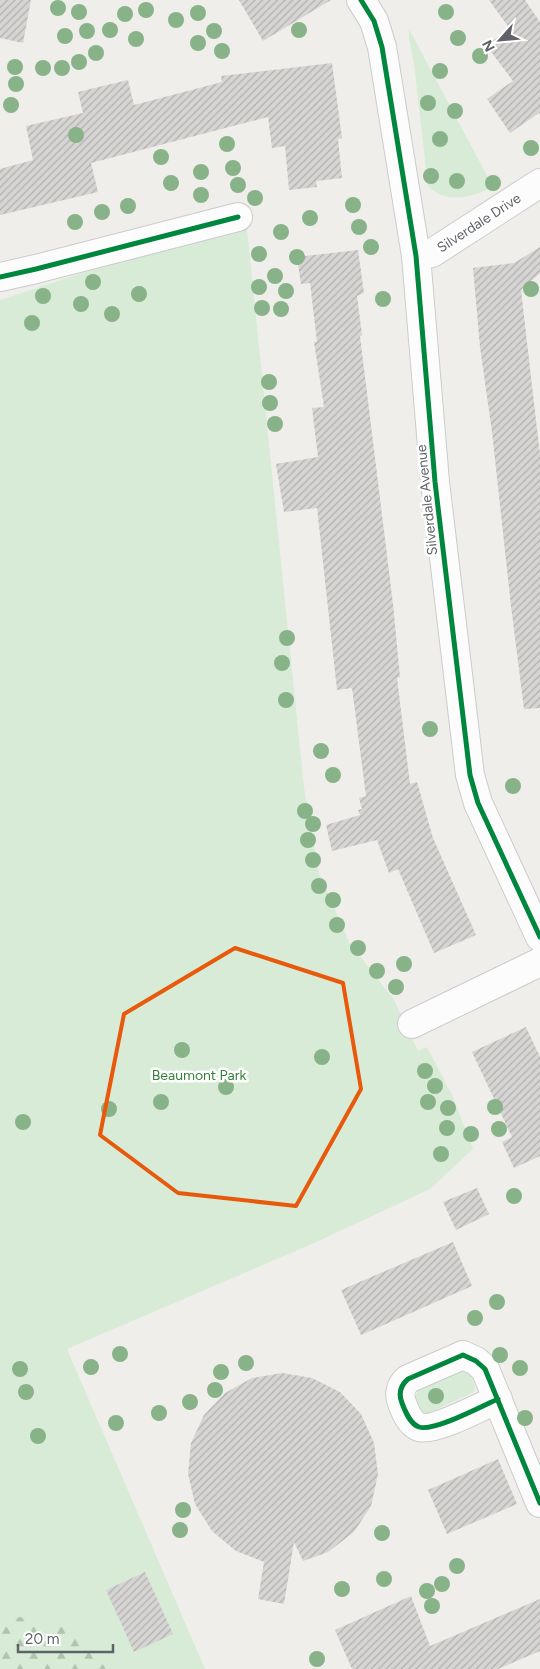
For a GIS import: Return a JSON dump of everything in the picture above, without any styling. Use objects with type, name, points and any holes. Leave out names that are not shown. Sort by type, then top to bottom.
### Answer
[{"type":"street","name":"Silverdale Avenue","points":[[361,0],[374,21],[382,47],[416,256],[435,482],[470,775],[478,803],[540,938]]},
{"type":"street","name":"Silverdale Drive","points":[[416,256],[432,253],[540,183]]},
{"type":"street","points":[[0,276],[36,269],[238,217]]},
{"type":"street","points":[[412,1024],[540,962]]},
{"type":"street","points":[[498,1399],[540,1503]]},
{"type":"highlighted area","points":[[235,948],[343,983],[361,1089],[296,1206],[178,1193],[100,1135],[124,1014]]},
{"type":"green space","points":[[409,29],[493,187],[477,194],[451,197],[443,196],[428,186]]},
{"type":"green space","name":"Beaumont Park","points":[[246,219],[304,788],[319,873],[349,942],[394,1000],[418,1051],[427,1047],[452,1095],[473,1149],[430,1189],[312,1244],[67,1349],[205,1669],[0,1669],[0,300]]},
{"type":"green space","points":[[458,1371],[466,1371],[470,1374],[475,1386],[474,1392],[429,1413],[423,1414],[419,1411],[414,1397],[419,1390]]},
{"type":"green space","points":[[20,1617],[63,1627],[108,1669],[0,1669],[0,1621]]},
{"type":"building","points":[[0,0],[31,0],[23,43],[0,38]]},
{"type":"building","points":[[239,0],[331,0],[263,41]]},
{"type":"building","points":[[489,0],[525,0],[540,22],[540,114],[510,133],[487,99],[513,81],[486,45],[510,29]]},
{"type":"building","points":[[332,63],[342,138],[338,139],[342,178],[316,181],[317,187],[289,190],[285,146],[272,148],[268,117],[91,163],[98,192],[0,215],[0,169],[33,160],[26,126],[83,113],[78,92],[128,80],[134,105],[222,82],[221,76]]},
{"type":"building","points":[[540,247],[540,273],[521,290],[540,455],[540,708],[524,709],[492,432],[480,347],[473,268],[514,263]]},
{"type":"building","points":[[358,250],[364,293],[357,296],[362,335],[360,336],[393,604],[400,677],[397,678],[410,784],[417,782],[433,838],[476,935],[434,953],[398,869],[389,873],[377,840],[332,851],[326,825],[360,815],[358,810],[362,809],[359,798],[366,796],[352,688],[337,690],[317,508],[284,512],[276,464],[318,457],[312,408],[324,407],[314,342],[317,342],[310,283],[301,284],[297,257]]},
{"type":"building","points":[[526,1027],[540,1057],[540,1156],[514,1168],[502,1142],[512,1137],[472,1052]]},
{"type":"building","points":[[477,1188],[489,1214],[456,1230],[443,1202]]},
{"type":"building","points":[[453,1242],[472,1286],[361,1335],[341,1290]]},
{"type":"building","points":[[282,1373],[312,1378],[340,1392],[361,1414],[374,1443],[378,1474],[371,1506],[354,1532],[328,1552],[303,1561],[294,1542],[284,1604],[258,1599],[264,1562],[236,1551],[212,1531],[195,1504],[188,1474],[191,1443],[204,1415],[225,1393],[252,1378]]},
{"type":"building","points":[[498,1459],[517,1504],[447,1534],[428,1490]]},
{"type":"building","points":[[145,1572],[173,1634],[134,1652],[106,1590]]},
{"type":"building","points":[[411,1596],[430,1646],[540,1599],[540,1651],[498,1669],[352,1669],[335,1630]]},
{"type":"cycle path","points":[[361,0],[374,21],[382,47],[416,256],[435,482],[470,775],[478,803],[540,937]]},
{"type":"cycle path","points":[[0,277],[238,217]]},
{"type":"cycle path","points":[[498,1399],[491,1402],[470,1412],[446,1422],[426,1428],[419,1427],[410,1420],[402,1403],[400,1393],[408,1379],[463,1355],[476,1361],[485,1369],[540,1503]]}]
